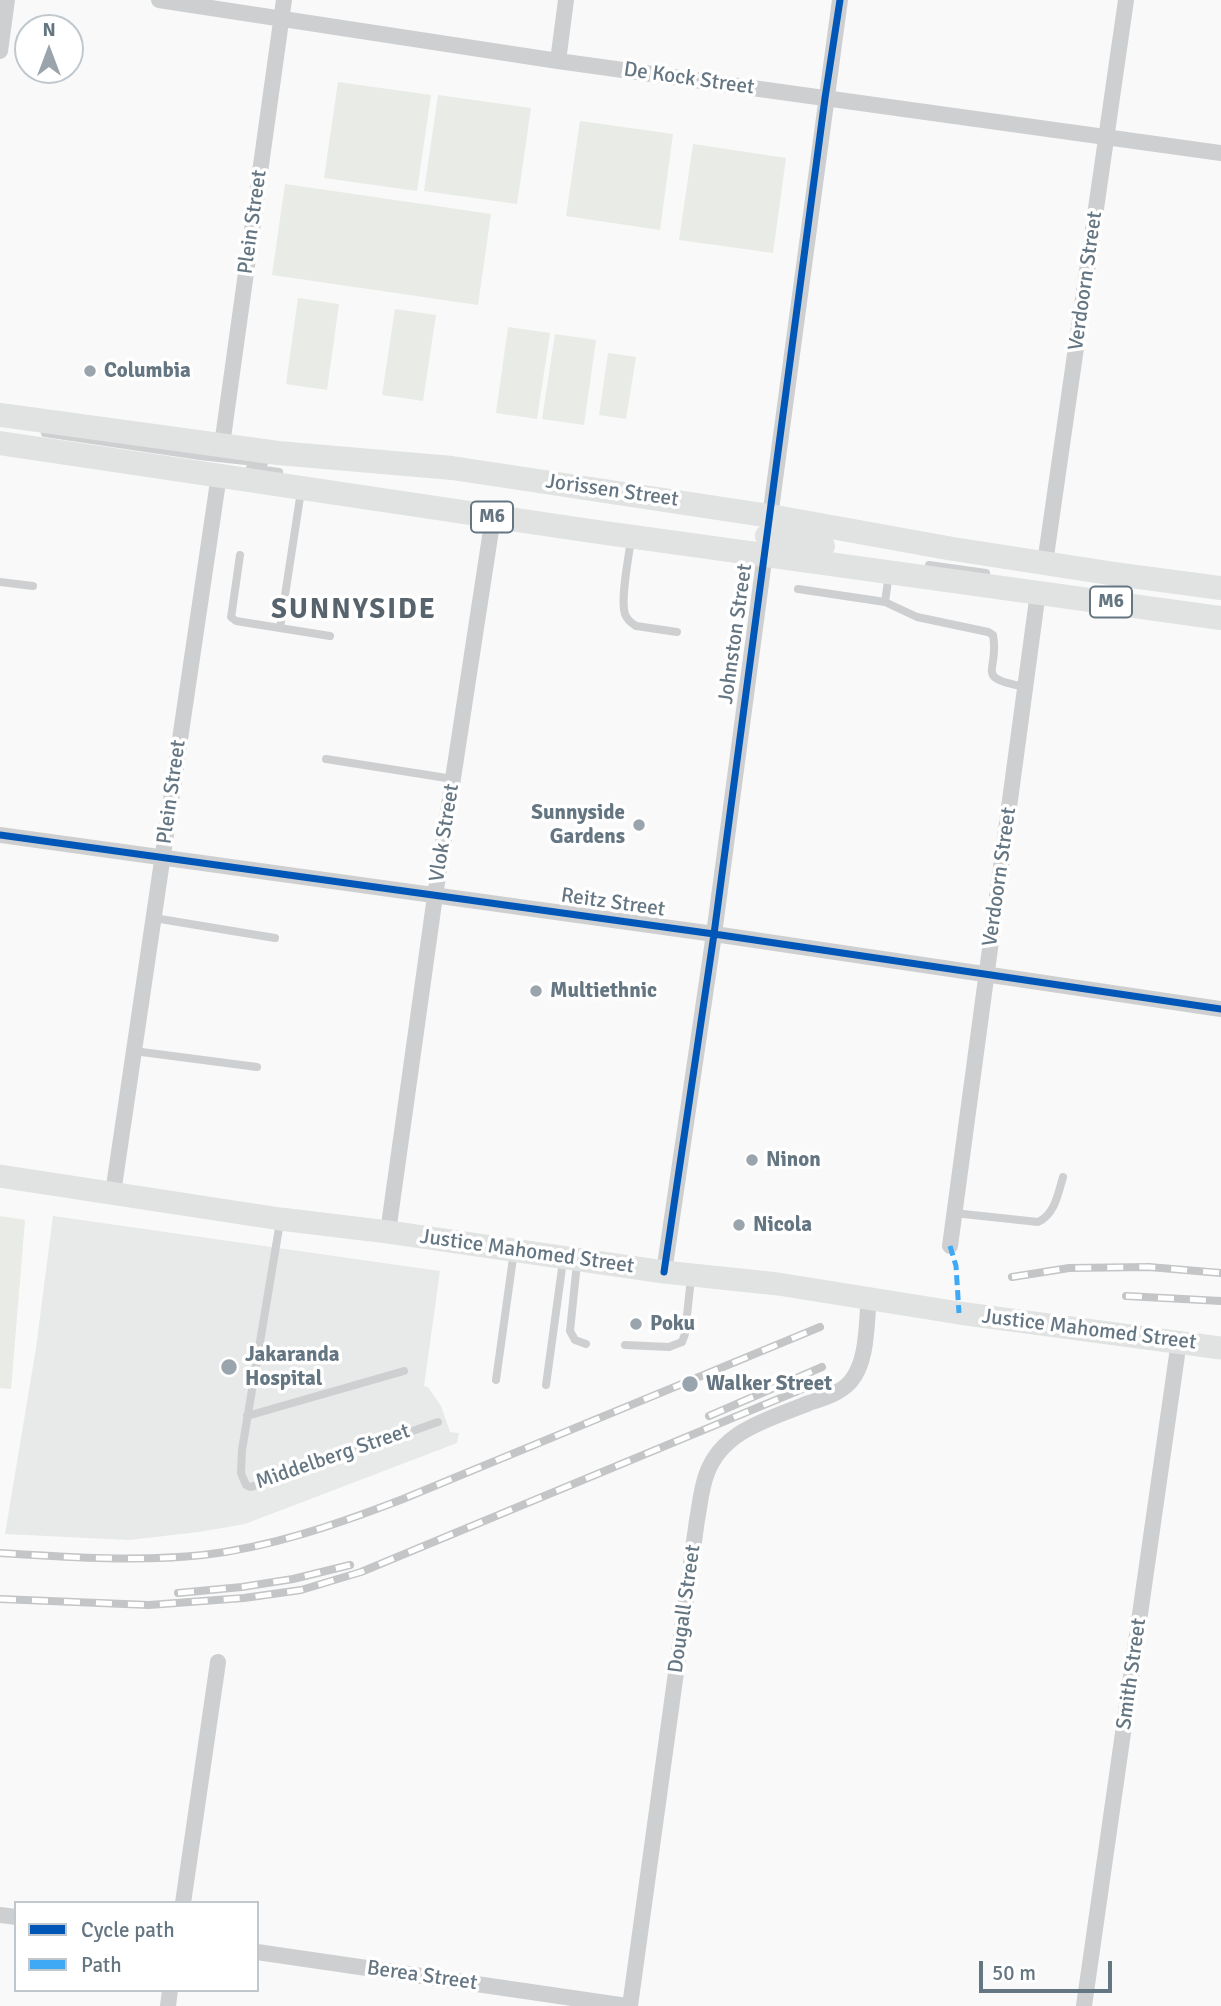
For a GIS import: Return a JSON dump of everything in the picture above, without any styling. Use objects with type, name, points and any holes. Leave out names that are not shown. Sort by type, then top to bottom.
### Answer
[{"type":"main road","name":"Jorissen Street","points":[[0,415],[278,453],[452,468],[640,497],[889,571],[958,575],[1038,592],[1221,618]]},
{"type":"main road","name":"Jorissen Street","points":[[0,443],[219,475],[292,475],[631,537],[766,535],[940,547],[1221,588]]},
{"type":"main road","points":[[766,535],[944,565],[958,575]]},
{"type":"main road","name":"Justice Mahomed Street","points":[[0,1176],[281,1219],[664,1272],[778,1284],[959,1313],[1221,1348]]},
{"type":"street","points":[[0,51],[7,0]]},
{"type":"street","name":"De Kock Street","points":[[159,0],[558,61],[1221,153]]},
{"type":"street","name":"Plein Street","points":[[222,445],[284,0]]},
{"type":"street","points":[[558,61],[566,0]]},
{"type":"street","name":"Johnston Street","points":[[664,1272],[714,934],[839,0]]},
{"type":"street","name":"Verdoorn Street","points":[[1045,563],[1126,0]]},
{"type":"street","name":"Plein Street","points":[[113,1193],[219,475]]},
{"type":"street","name":"Vlok Street","points":[[388,1232],[435,896],[497,512]]},
{"type":"street","name":"Verdoorn Street","points":[[950,1246],[1038,592]]},
{"type":"street","name":"Reitz Street","points":[[0,835],[714,934],[1221,1009]]},
{"type":"street","name":"Dougall Street","points":[[629,2006],[697,1520],[706,1475],[719,1451],[734,1435],[832,1394],[851,1381],[861,1362],[869,1298]]},
{"type":"street","name":"Smith Street","points":[[1084,2006],[1179,1341]]},
{"type":"street","points":[[183,1901],[218,1662]]},
{"type":"street","name":"Berea Street","points":[[259,1952],[629,2006]]},
{"type":"lane","name":"Jorissen Street","points":[[40,435],[200,456],[292,475]]},
{"type":"lane","name":"Jorissen Street","points":[[372,471],[439,473],[640,497]]},
{"type":"lane","points":[[280,628],[292,475]]},
{"type":"lane","name":"Jorissen Street","points":[[391,492],[497,512]]},
{"type":"lane","name":"Jorissen Street","points":[[766,535],[833,553]]},
{"type":"lane","name":"Jorissen Street","points":[[766,535],[1221,595]]},
{"type":"lane","points":[[631,537],[624,601],[626,615],[636,626],[677,632]]},
{"type":"lane","points":[[240,555],[232,617],[236,621],[330,636]]},
{"type":"lane","name":"Jorissen Street","points":[[926,565],[958,575],[990,574]]},
{"type":"lane","points":[[885,602],[889,571]]},
{"type":"lane","points":[[0,582],[33,586]]},
{"type":"lane","points":[[798,589],[885,602],[916,617],[988,632],[993,635],[994,640],[993,677],[999,682],[1026,687]]},
{"type":"lane","points":[[326,759],[453,779]]},
{"type":"lane","points":[[154,918],[275,938]]},
{"type":"lane","points":[[134,1051],[257,1067]]},
{"type":"lane","points":[[954,1213],[1038,1222],[1048,1216],[1053,1208],[1063,1177]]},
{"type":"lane","name":"Middelberg Street","points":[[281,1219],[247,1416],[241,1462],[246,1485],[250,1487],[263,1484],[438,1422]]},
{"type":"lane","points":[[496,1380],[514,1251]]},
{"type":"lane","points":[[570,1259],[570,1331],[576,1340],[586,1343]]},
{"type":"lane","points":[[546,1385],[570,1259]]},
{"type":"lane","points":[[625,1345],[669,1347],[682,1342],[691,1275]]},
{"type":"lane","points":[[247,1416],[404,1371]]},
{"type":"shaded area","points":[[338,82],[431,95],[417,191],[324,178]]},
{"type":"shaded area","points":[[438,95],[531,108],[517,204],[424,191]]},
{"type":"shaded area","points":[[580,121],[673,134],[660,230],[566,216]]},
{"type":"shaded area","points":[[693,144],[786,158],[773,253],[679,240]]},
{"type":"shaded area","points":[[285,184],[491,214],[478,305],[272,275]]},
{"type":"shaded area","points":[[298,298],[339,304],[327,390],[286,384]]},
{"type":"shaded area","points":[[395,309],[436,315],[423,401],[382,395]]},
{"type":"shaded area","points":[[508,327],[550,333],[537,419],[496,413]]},
{"type":"shaded area","points":[[555,334],[596,340],[584,425],[542,419]]},
{"type":"shaded area","points":[[608,353],[636,357],[626,419],[599,415]]},
{"type":"shaded area","points":[[0,1216],[25,1220],[11,1389],[0,1388]]},
{"type":"shaded area","name":"Jakaranda Hospital","points":[[53,1216],[440,1271],[424,1386],[428,1387],[441,1406],[450,1432],[459,1433],[457,1443],[245,1524],[129,1540],[5,1534],[36,1348]]},
{"type":"railway","points":[[1012,1277],[1069,1268],[1149,1267],[1221,1273]]},
{"type":"railway","points":[[1126,1296],[1221,1301]]},
{"type":"railway","points":[[0,1553],[102,1558],[178,1557],[229,1551],[279,1540],[329,1526],[403,1499],[820,1327]]},
{"type":"railway","points":[[709,1416],[822,1367]]},
{"type":"railway","points":[[0,1599],[149,1605],[244,1598],[301,1590],[361,1572],[824,1380]]},
{"type":"railway","points":[[178,1593],[293,1579],[350,1565]]},
{"type":"marked path","points":[[950,1246],[956,1266],[959,1313]]},
{"type":"cycle path","points":[[664,1272],[714,934],[840,0]]},
{"type":"cycle path","points":[[0,835],[714,934],[1221,1009]]},
{"type":"place","name":"Columbia","points":[[90,371]]},
{"type":"place","name":"Sunnyside Gardens","points":[[639,825]]},
{"type":"place","name":"Multiethnic","points":[[536,991]]},
{"type":"place","name":"Ninon","points":[[752,1160]]},
{"type":"place","name":"Nicola","points":[[739,1225]]},
{"type":"place","name":"Poku","points":[[636,1324]]},
{"type":"place","name":"Jakaranda Hospital","points":[[229,1367]]},
{"type":"place","name":"Walker Street","points":[[690,1384]]},
{"type":"district","name":"SUNNYSIDE","points":[[354,611]]}]
